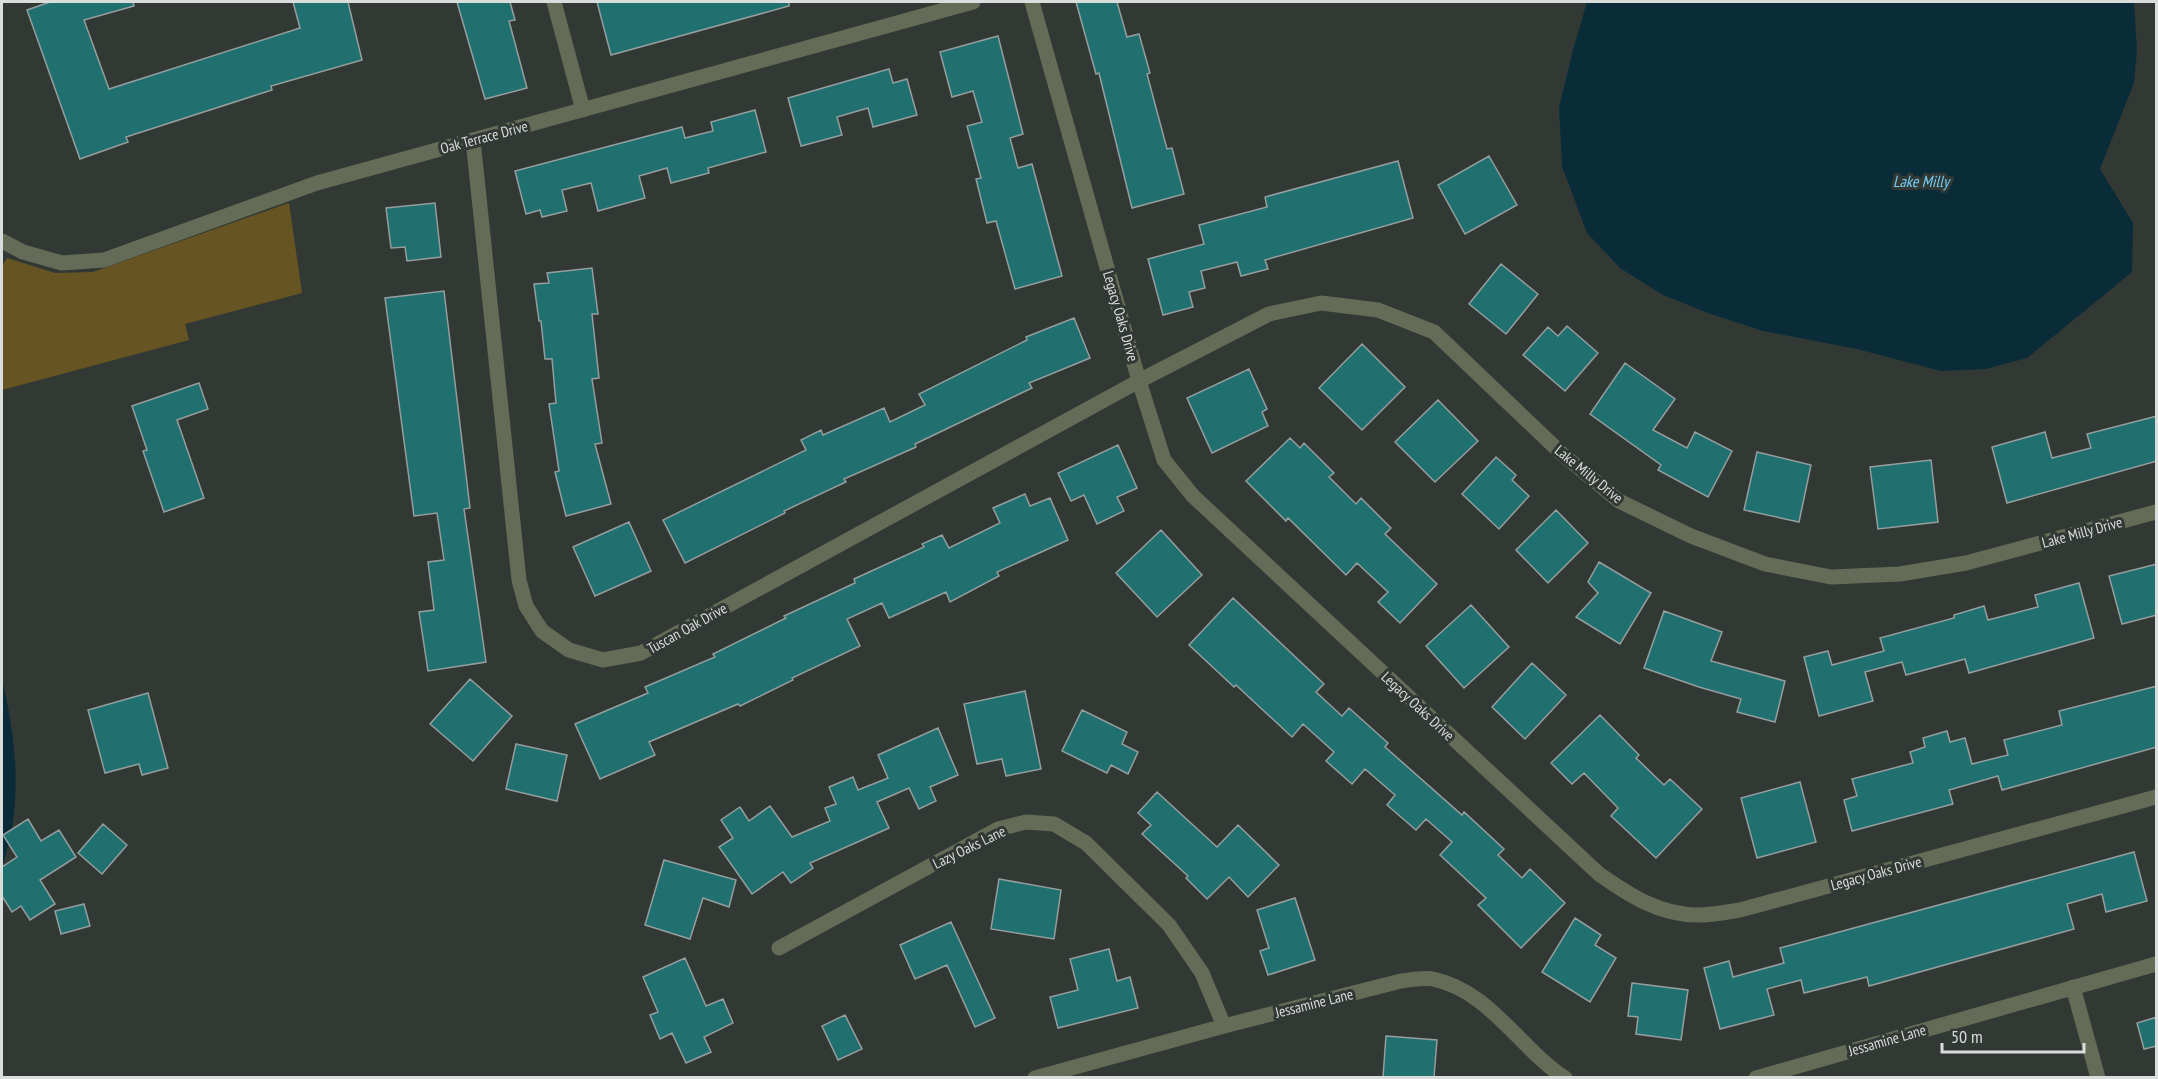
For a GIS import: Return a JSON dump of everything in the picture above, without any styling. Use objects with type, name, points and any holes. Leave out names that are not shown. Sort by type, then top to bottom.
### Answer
[{"type":"street","points":[[554,2],[583,110]]},
{"type":"street","name":"Oak Terrace Drive","points":[[2,241],[23,252],[62,263],[104,260],[317,183],[973,2]]},
{"type":"street","name":"Legacy Oaks Drive","points":[[1032,2],[1139,381],[1164,460],[1193,496],[1599,874],[1636,899],[1671,912],[1698,915],[1740,910],[2157,797]]},
{"type":"street","name":"Tuscan Oak Drive","points":[[473,140],[519,580],[526,606],[542,632],[569,650],[603,660],[641,654],[1139,381]]},
{"type":"street","name":"Lake Milly Drive","points":[[1139,381],[1269,314],[1321,303],[1378,310],[1434,332],[1561,453],[1619,501],[1691,536],[1765,564],[1831,577],[1900,574],[1966,563],[2157,512]]},
{"type":"street","name":"Lazy Oaks Lane","points":[[779,948],[998,830],[1026,822],[1054,824],[1086,843],[1169,925],[1202,973],[1224,1026]]},
{"type":"street","name":"Jessamine Lane","points":[[1756,1077],[2157,964]]},
{"type":"street","name":"Jessamine Lane","points":[[1035,1077],[1401,981],[1431,978],[1454,985],[1493,1011],[1552,1069],[1565,1077]]},
{"type":"street","points":[[2073,987],[2098,1077]]},
{"type":"shaded area","points":[[289,203],[302,293],[185,324],[189,340],[2,390],[2,266],[7,258],[55,273],[93,272]]},
{"type":"water","name":"Lake Milly","points":[[1587,2],[2134,2],[2137,51],[2134,83],[2100,169],[2133,223],[2132,272],[2027,358],[1986,369],[1941,371],[1857,349],[1763,331],[1663,295],[1620,268],[1587,233],[1562,166],[1559,107]]},
{"type":"water","points":[[2,680],[13,740],[16,786],[12,827],[2,869]]},
{"type":"building","points":[[50,2],[133,2],[134,6],[84,20],[109,89],[300,28],[293,2],[348,2],[362,60],[271,86],[272,90],[126,137],[128,142],[80,159],[27,10]]},
{"type":"building","points":[[457,2],[510,2],[515,20],[509,21],[527,88],[485,99]]},
{"type":"building","points":[[597,2],[789,2],[789,6],[611,55]]},
{"type":"building","points":[[1076,2],[1117,2],[1127,37],[1139,34],[1167,149],[1172,148],[1184,194],[1132,208],[1099,73],[1096,74]]},
{"type":"building","points":[[998,36],[1023,134],[1010,138],[1018,168],[1032,164],[1062,276],[1015,289],[996,221],[987,223],[976,179],[981,178],[967,126],[982,122],[973,91],[952,97],[940,52]]},
{"type":"building","points":[[889,69],[893,83],[907,79],[917,115],[873,127],[868,108],[837,117],[842,135],[801,146],[788,98]]},
{"type":"building","points":[[755,110],[766,152],[708,168],[709,173],[671,183],[667,168],[639,176],[645,198],[598,211],[591,183],[562,190],[567,211],[542,217],[540,210],[526,214],[515,171],[682,127],[685,138],[713,131],[711,122]]},
{"type":"building","points":[[1489,156],[1517,205],[1465,234],[1438,185]]},
{"type":"building","points":[[1398,161],[1413,218],[1265,260],[1268,269],[1241,276],[1237,262],[1201,271],[1205,288],[1189,292],[1193,307],[1163,315],[1148,259],[1204,244],[1199,225],[1267,207],[1265,197]]},
{"type":"building","points":[[435,203],[441,257],[407,261],[405,247],[391,248],[386,208]]},
{"type":"building","points":[[1501,264],[1538,294],[1506,334],[1469,304]]},
{"type":"building","points":[[592,268],[598,314],[592,314],[599,378],[592,379],[602,443],[595,444],[611,504],[566,516],[555,472],[559,471],[549,404],[556,403],[552,359],[545,359],[534,284],[549,283],[547,273]]},
{"type":"building","points":[[444,291],[470,508],[464,509],[486,662],[428,671],[419,612],[434,610],[428,562],[444,560],[437,513],[414,516],[385,298]]},
{"type":"building","points":[[1074,318],[1090,358],[1029,383],[1032,388],[915,444],[916,447],[844,479],[846,482],[784,511],[785,513],[685,563],[663,520],[806,450],[801,440],[821,430],[823,435],[884,408],[890,422],[925,405],[919,394],[1027,340],[1026,337]]},
{"type":"building","points":[[1567,326],[1598,353],[1565,391],[1523,355],[1548,327],[1558,336]]},
{"type":"building","points":[[1362,344],[1405,387],[1362,430],[1319,388]]},
{"type":"building","points":[[1625,363],[1675,399],[1653,430],[1687,448],[1695,432],[1732,451],[1708,497],[1658,470],[1661,465],[1590,414]]},
{"type":"building","points":[[1249,369],[1267,409],[1262,412],[1268,426],[1212,453],[1187,398]]},
{"type":"building","points":[[199,383],[208,409],[177,420],[204,498],[164,512],[143,451],[147,450],[132,406]]},
{"type":"building","points":[[1438,400],[1478,441],[1435,482],[1395,442]]},
{"type":"building","points":[[2157,416],[2157,461],[2007,503],[1992,447],[2045,432],[2052,458],[2091,448],[2087,434]]},
{"type":"building","points":[[1290,438],[1300,448],[1304,443],[1334,473],[1329,477],[1356,504],[1361,498],[1391,528],[1385,534],[1437,584],[1400,623],[1378,602],[1388,592],[1357,563],[1346,575],[1288,518],[1286,521],[1246,481]]},
{"type":"building","points":[[1118,445],[1137,488],[1117,497],[1124,511],[1097,524],[1084,495],[1071,501],[1058,473]]},
{"type":"building","points":[[1757,452],[1811,465],[1799,522],[1744,510]]},
{"type":"building","points":[[1496,457],[1516,475],[1512,480],[1529,496],[1499,529],[1462,494]]},
{"type":"building","points":[[1931,460],[1938,522],[1878,529],[1870,467]]},
{"type":"building","points":[[1025,494],[1030,506],[1050,498],[1068,540],[997,572],[999,576],[950,602],[946,592],[889,618],[882,603],[847,619],[860,646],[740,706],[738,704],[649,742],[655,755],[600,779],[575,724],[648,693],[645,687],[715,657],[713,654],[786,618],[784,616],[855,583],[854,579],[924,547],[922,544],[942,535],[949,548],[1000,523],[993,508]]},
{"type":"building","points":[[1556,510],[1588,543],[1548,583],[1516,550]]},
{"type":"building","points":[[629,522],[651,571],[595,596],[573,547]]},
{"type":"building","points":[[1161,530],[1202,575],[1157,617],[1116,573]]},
{"type":"building","points":[[1599,562],[1651,593],[1620,644],[1576,617],[1598,593],[1588,582]]},
{"type":"building","points":[[2157,564],[2157,615],[2122,624],[2109,576]]},
{"type":"building","points":[[2079,583],[2094,638],[1969,673],[1965,659],[1906,675],[1902,662],[1865,672],[1873,701],[1819,716],[1804,657],[1828,651],[1832,665],[1884,651],[1880,638],[1954,618],[1954,615],[1984,606],[1988,620],[2038,607],[2035,595]]},
{"type":"building","points":[[1233,598],[1324,684],[1316,692],[1342,716],[1349,708],[1388,743],[1385,747],[1462,815],[1464,812],[1504,849],[1498,855],[1522,878],[1530,869],[1565,903],[1521,948],[1478,905],[1486,898],[1440,855],[1452,842],[1426,819],[1416,830],[1387,805],[1395,795],[1365,769],[1352,784],[1326,761],[1334,752],[1303,724],[1292,737],[1189,645]]},
{"type":"building","points":[[1471,605],[1509,647],[1464,688],[1426,646]]},
{"type":"building","points":[[1664,611],[1722,632],[1711,661],[1785,681],[1775,722],[1737,712],[1741,699],[1644,668]]},
{"type":"building","points":[[1532,663],[1566,695],[1525,739],[1492,707]]},
{"type":"building","points":[[470,679],[512,716],[473,761],[430,724]]},
{"type":"building","points":[[2157,686],[2157,747],[2002,790],[1998,776],[1949,790],[1953,804],[1852,831],[1844,800],[1857,796],[1852,779],[1913,763],[1910,752],[1925,747],[1923,738],[1947,731],[1950,742],[1965,738],[1972,764],[2008,755],[2004,740],[2062,725],[2059,711]]},
{"type":"building","points":[[1025,691],[1041,769],[1006,776],[1002,759],[977,764],[964,704]]},
{"type":"building","points":[[148,693],[168,768],[142,775],[139,764],[105,773],[88,710]]},
{"type":"building","points":[[1082,710],[1127,732],[1122,744],[1138,752],[1128,774],[1111,765],[1107,773],[1062,751]]},
{"type":"building","points":[[1600,715],[1639,755],[1636,758],[1664,785],[1670,779],[1702,809],[1656,858],[1611,816],[1618,808],[1584,773],[1572,784],[1551,763]]},
{"type":"building","points":[[938,728],[958,775],[930,787],[936,801],[919,809],[909,788],[877,802],[889,828],[810,863],[813,868],[791,883],[783,872],[752,894],[719,847],[733,838],[721,820],[740,807],[749,821],[770,806],[792,837],[830,821],[825,808],[836,804],[829,787],[853,777],[858,790],[888,778],[878,755]]},
{"type":"building","points":[[516,744],[567,755],[557,801],[506,789]]},
{"type":"building","points":[[1800,782],[1816,842],[1757,858],[1741,798]]},
{"type":"building","points":[[1157,792],[1217,847],[1238,825],[1279,865],[1248,897],[1229,877],[1207,899],[1186,878],[1188,876],[1142,834],[1151,825],[1138,813]]},
{"type":"building","points":[[28,819],[41,841],[59,830],[76,857],[40,880],[55,904],[30,920],[21,906],[12,912],[2,896],[2,867],[17,857],[3,835]]},
{"type":"building","points":[[103,824],[127,845],[102,874],[78,853]]},
{"type":"building","points":[[2134,852],[2147,901],[2106,912],[2102,894],[2067,904],[2074,929],[1869,986],[1867,977],[1804,993],[1801,980],[1767,989],[1774,1015],[1720,1029],[1704,968],[1729,961],[1733,977],[1784,963],[1780,948]]},
{"type":"building","points":[[664,860],[736,880],[729,907],[703,898],[690,939],[645,925]]},
{"type":"building","points":[[999,879],[1061,890],[1054,939],[991,929]]},
{"type":"building","points":[[1295,898],[1315,960],[1268,975],[1260,951],[1269,948],[1257,910]]},
{"type":"building","points":[[84,904],[90,926],[61,934],[55,911]]},
{"type":"building","points":[[1575,918],[1601,935],[1595,945],[1616,958],[1590,1002],[1542,972]]},
{"type":"building","points":[[951,922],[995,1018],[975,1027],[947,965],[915,979],[900,945]]},
{"type":"building","points":[[1109,949],[1117,981],[1130,977],[1138,1008],[1058,1028],[1050,997],[1078,990],[1070,959]]},
{"type":"building","points":[[685,958],[706,1006],[723,999],[733,1023],[704,1037],[711,1052],[686,1063],[672,1033],[660,1039],[650,1015],[658,1012],[643,977]]},
{"type":"building","points":[[1632,983],[1688,990],[1681,1040],[1636,1034],[1638,1017],[1628,1016]]},
{"type":"building","points":[[845,1015],[862,1049],[838,1060],[822,1026]]},
{"type":"building","points":[[2157,1017],[2157,1046],[2144,1049],[2137,1023]]},
{"type":"building","points":[[1386,1036],[1437,1040],[1434,1077],[1383,1077]]}]
